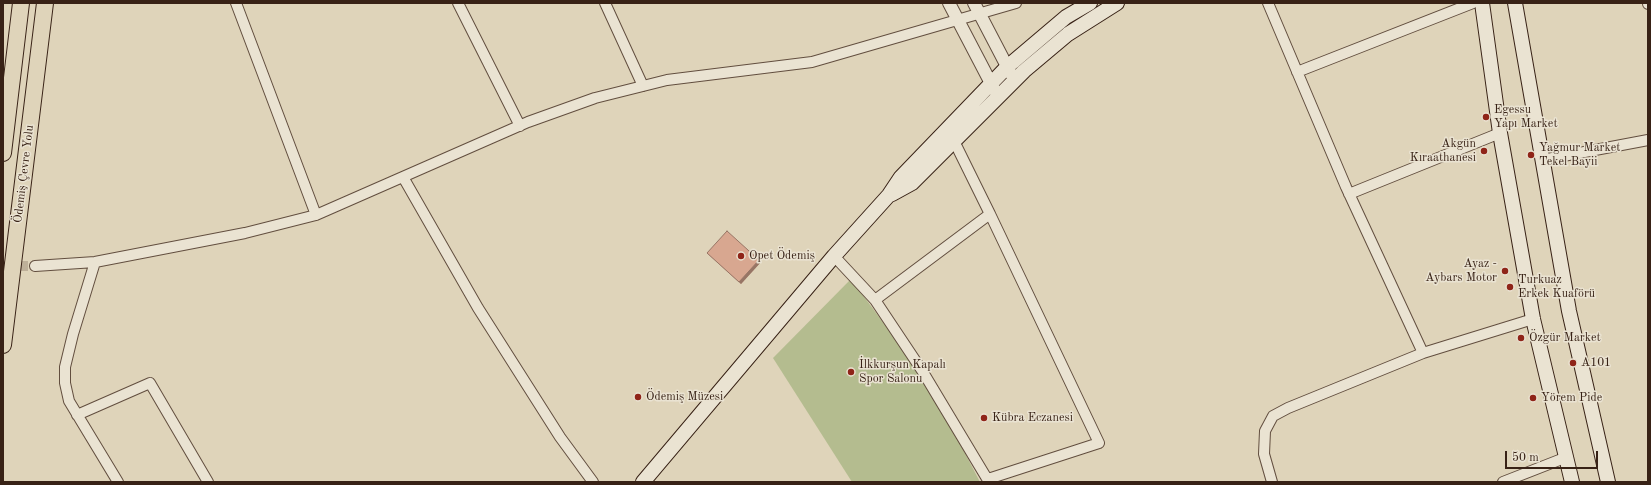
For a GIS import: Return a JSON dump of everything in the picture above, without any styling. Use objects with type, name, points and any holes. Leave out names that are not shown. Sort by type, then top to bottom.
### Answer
[{"type":"main road","name":"Ödemiş Çevre Yolu","points":[[3,153],[21,3]]},
{"type":"main road","name":"Ödemiş Çevre Yolu","points":[[3,345],[45,3]]},
{"type":"main road","points":[[643,482],[834,256],[889,195],[901,177],[1007,67],[1066,17],[1090,3]]},
{"type":"main road","points":[[889,195],[912,183],[1024,71],[1068,34],[1117,3]]},
{"type":"main road","points":[[1482,3],[1500,133],[1533,320],[1572,482]]},
{"type":"main road","points":[[1514,3],[1569,310],[1608,482]]},
{"type":"street","points":[[236,3],[316,215]]},
{"type":"street","points":[[458,3],[520,126]]},
{"type":"street","points":[[605,3],[643,86]]},
{"type":"street","points":[[949,3],[998,97]]},
{"type":"street","points":[[36,266],[95,262],[245,233],[316,215],[520,126],[595,98],[667,80],[812,62],[957,20],[977,8],[1016,3]]},
{"type":"street","points":[[1268,3],[1349,194],[1423,353]]},
{"type":"street","points":[[1297,72],[1473,3]]},
{"type":"street","points":[[977,8],[1014,80]]},
{"type":"street","points":[[1349,194],[1500,133]]},
{"type":"street","points":[[1542,160],[1648,140]]},
{"type":"street","points":[[834,256],[875,300],[923,372],[989,481],[1099,443],[954,141]]},
{"type":"street","points":[[403,177],[478,308],[560,437],[593,482]]},
{"type":"street","points":[[875,300],[990,214]]},
{"type":"street","points":[[95,262],[73,334],[65,367],[65,383],[70,401],[77,415],[118,482]]},
{"type":"street","points":[[1272,482],[1264,454],[1265,431],[1273,416],[1288,408],[1423,353],[1533,320]]},
{"type":"street","points":[[77,415],[150,383],[208,482]]},
{"type":"street","points":[[1503,482],[1567,457]]},
{"type":"green space","name":"İlkkurşun Kapalı Spor Salonu","points":[[851,279],[930,386],[980,482],[852,482],[773,358]]},
{"type":"building","points":[[727,231],[759,260],[739,282],[707,253]]},
{"type":"tunnel","points":[[3,266],[35,266]]},
{"type":"place","name":"Egessu Yapı Market","points":[[1486,117]]},
{"type":"place","name":"Akgün Kıraathanesi","points":[[1484,151]]},
{"type":"place","name":"Yağmur Market Tekel Bayii","points":[[1531,155]]},
{"type":"place","name":"Opet Ödemiş","points":[[741,256]]},
{"type":"place","name":"Ayaz - Aybars Motor","points":[[1505,271]]},
{"type":"place","name":"Turkuaz Erkek Kuaförü","points":[[1510,287]]},
{"type":"place","name":"Özgür Market","points":[[1521,338]]},
{"type":"place","name":"A101","points":[[1573,363]]},
{"type":"place","name":"İlkkurşun Kapalı Spor Salonu","points":[[851,372]]},
{"type":"place","name":"Ödemiş Müzesi","points":[[638,397]]},
{"type":"place","name":"Yörem Pide","points":[[1533,398]]},
{"type":"place","name":"Kübra Eczanesi","points":[[984,418]]}]
